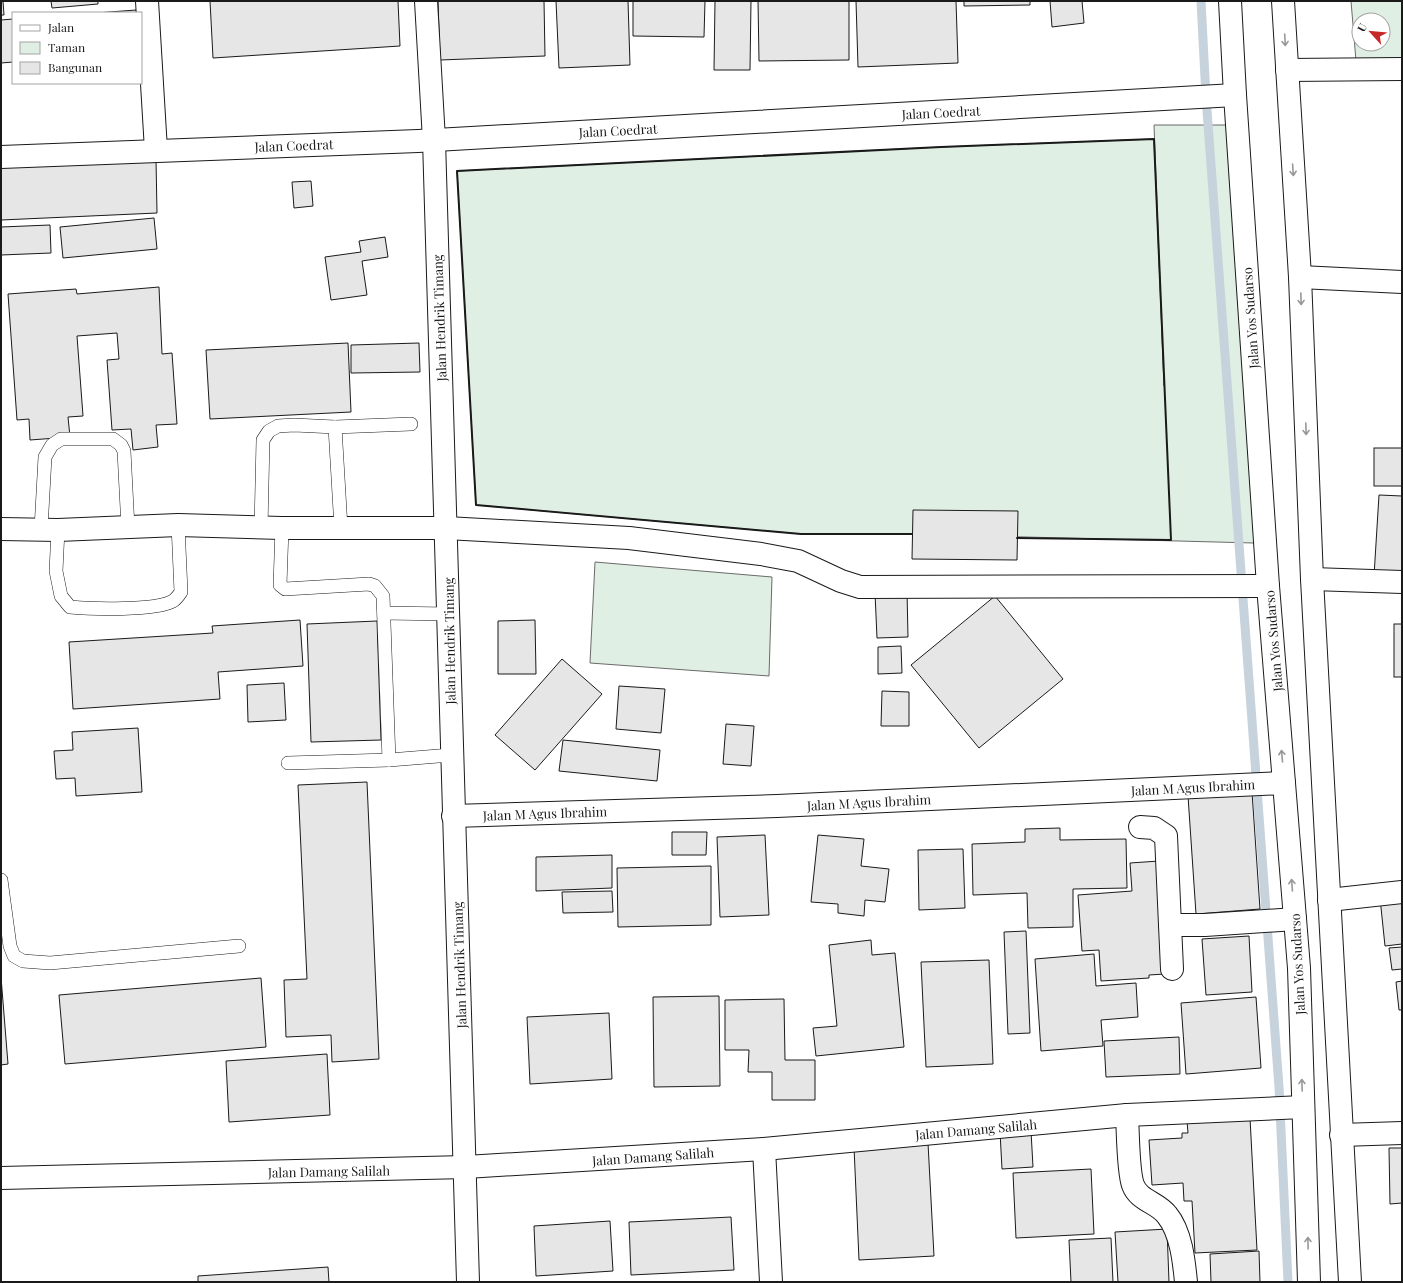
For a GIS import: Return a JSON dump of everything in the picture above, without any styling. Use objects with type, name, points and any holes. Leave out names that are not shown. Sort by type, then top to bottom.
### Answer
[{"type":"street","points":[[147,1],[156,150]]},
{"type":"street","name":"Jalan Hendrik Timang","points":[[426,1],[434,140],[446,528],[451,755],[466,1167],[468,1282]]},
{"type":"street","name":"Jalan Yos Sudarso","points":[[1230,1],[1268,586],[1299,968],[1288,1107],[1309,1282]]},
{"type":"street","points":[[1283,1],[1300,277],[1312,579],[1350,1282]]},
{"type":"street","points":[[1287,70],[1402,69]]},
{"type":"street","name":"Jalan Coedrat","points":[[1,157],[434,140],[1235,95]]},
{"type":"street","points":[[1300,277],[1402,282]]},
{"type":"street","points":[[1,529],[128,528],[178,525],[272,528],[446,528],[629,538],[761,554],[798,561],[841,581],[860,587],[1268,586]]},
{"type":"street","points":[[1312,579],[1402,582]]},
{"type":"street","name":"Jalan M Agus Ibrahim","points":[[453,816],[777,806],[1284,783]]},
{"type":"street","points":[[1140,827],[1154,828],[1166,836],[1172,969]]},
{"type":"street","points":[[1329,900],[1402,892]]},
{"type":"street","points":[[1170,925],[1205,925],[1295,919]]},
{"type":"street","name":"Jalan Damang Salilah","points":[[1,1178],[466,1167],[764,1149],[1127,1115],[1288,1107]]},
{"type":"street","points":[[1127,1115],[1132,1184],[1142,1198],[1156,1205],[1167,1215],[1173,1225],[1184,1262],[1186,1282]]},
{"type":"street","points":[[1341,1135],[1402,1133]]},
{"type":"street","points":[[764,1149],[771,1282]]},
{"type":"lane","points":[[389,760],[383,596],[375,586],[369,584],[285,589],[280,585],[272,528],[263,440],[269,431],[278,426],[294,425],[335,427],[410,424]]},
{"type":"lane","points":[[335,427],[341,528]]},
{"type":"lane","points":[[128,528],[124,451],[121,445],[113,439],[61,439],[52,445],[46,457],[50,529],[61,596],[70,607],[101,609],[163,605],[174,601],[181,592],[178,525]]},
{"type":"lane","points":[[384,613],[448,614]]},
{"type":"lane","points":[[288,764],[389,760],[451,755]]},
{"type":"lane","points":[[1,880],[10,946],[14,956],[23,961],[50,963],[239,946]]},
{"type":"green space","points":[[1351,1],[1402,1],[1402,62],[1356,61],[1355,52],[1391,52],[1391,12],[1352,12]]},
{"type":"green space","points":[[1154,125],[1230,125],[1254,543],[912,534],[801,534],[476,505],[457,171],[941,147],[1154,139],[1164,386]]},
{"type":"green space","points":[[595,562],[772,577],[769,676],[590,663]]},
{"type":"building","points":[[1,1],[3,1],[4,15],[1,15]]},
{"type":"building","points":[[51,1],[98,1],[98,4],[52,8]]},
{"type":"building","points":[[210,1],[398,1],[400,46],[213,58]]},
{"type":"building","points":[[438,1],[544,1],[545,56],[440,60]]},
{"type":"building","points":[[556,1],[628,1],[630,65],[559,68]]},
{"type":"building","points":[[633,1],[705,1],[704,37],[633,36]]},
{"type":"building","points":[[715,1],[751,1],[750,70],[714,70]]},
{"type":"building","points":[[758,1],[849,1],[849,60],[759,61]]},
{"type":"building","points":[[856,1],[956,1],[958,63],[858,67]]},
{"type":"building","points":[[964,1],[1030,1],[1030,5],[964,6]]},
{"type":"building","points":[[1050,1],[1082,1],[1084,23],[1052,27]]},
{"type":"building","points":[[136,10],[137,12],[109,12]]},
{"type":"building","points":[[12,19],[12,62],[1,63],[1,20]]},
{"type":"building","points":[[156,159],[157,213],[1,220],[1,166]]},
{"type":"building","points":[[311,181],[313,206],[294,208],[292,182]]},
{"type":"building","points":[[154,218],[157,249],[63,258],[60,227]]},
{"type":"building","points":[[50,225],[51,253],[1,255],[1,227]]},
{"type":"building","points":[[385,237],[388,257],[362,261],[367,295],[331,300],[325,257],[361,252],[359,241]]},
{"type":"building","points":[[159,287],[162,354],[172,353],[177,424],[156,425],[158,447],[133,450],[131,429],[112,430],[107,360],[119,359],[117,333],[77,336],[83,416],[68,417],[70,437],[30,440],[29,419],[17,420],[8,294],[76,289],[77,294]]},
{"type":"building","points":[[348,343],[351,412],[210,419],[206,350]]},
{"type":"building","points":[[419,343],[420,372],[351,373],[351,345]]},
{"type":"building","points":[[1374,448],[1402,448],[1402,486],[1374,486]]},
{"type":"building","points":[[1379,495],[1402,496],[1402,577],[1374,576]]},
{"type":"building","points":[[913,510],[1018,511],[1017,560],[912,559]]},
{"type":"building","points":[[907,591],[908,637],[877,638],[875,593]]},
{"type":"building","points":[[995,596],[1063,679],[979,748],[911,665]]},
{"type":"building","points":[[300,620],[303,666],[218,672],[220,699],[73,709],[69,642],[213,633],[212,626]]},
{"type":"building","points":[[535,620],[536,674],[498,674],[498,621]]},
{"type":"building","points":[[377,621],[381,740],[311,742],[307,624]]},
{"type":"building","points":[[1394,624],[1402,624],[1402,677],[1394,677]]},
{"type":"building","points":[[901,646],[902,673],[878,674],[878,647]]},
{"type":"building","points":[[562,659],[602,694],[535,770],[495,735]]},
{"type":"building","points":[[284,683],[286,720],[248,722],[247,685]]},
{"type":"building","points":[[619,686],[665,689],[661,733],[616,729]]},
{"type":"building","points":[[882,691],[909,692],[909,726],[881,726]]},
{"type":"building","points":[[726,724],[754,726],[751,766],[723,764]]},
{"type":"building","points":[[138,728],[142,792],[76,796],[75,778],[56,779],[54,751],[73,750],[72,732]]},
{"type":"building","points":[[563,740],[660,750],[657,781],[559,771]]},
{"type":"building","points":[[367,782],[379,1059],[332,1062],[331,1035],[286,1037],[284,980],[307,979],[298,785]]},
{"type":"building","points":[[1252,792],[1260,909],[1196,914],[1188,796]]},
{"type":"building","points":[[1060,828],[1060,840],[1126,839],[1127,888],[1073,889],[1073,927],[1028,928],[1027,893],[973,895],[972,844],[1025,842],[1025,829]]},
{"type":"building","points":[[672,832],[707,832],[706,855],[672,855]]},
{"type":"building","points":[[765,835],[769,915],[720,917],[717,837]]},
{"type":"building","points":[[818,835],[864,839],[861,866],[889,869],[885,902],[865,900],[864,916],[838,913],[838,904],[811,902]]},
{"type":"building","points":[[963,849],[965,908],[919,910],[918,850]]},
{"type":"building","points":[[612,855],[612,888],[536,891],[536,857]]},
{"type":"building","points":[[1159,861],[1165,974],[1149,975],[1149,978],[1101,981],[1099,950],[1082,951],[1078,895],[1132,891],[1130,863]]},
{"type":"building","points":[[711,866],[711,925],[618,927],[617,868]]},
{"type":"building","points":[[612,891],[613,912],[563,913],[562,892]]},
{"type":"building","points":[[1402,895],[1402,944],[1385,946],[1380,898]]},
{"type":"building","points":[[1026,931],[1030,1033],[1008,1034],[1004,932]]},
{"type":"building","points":[[1249,936],[1252,992],[1206,995],[1202,939]]},
{"type":"building","points":[[871,940],[872,955],[895,953],[904,1047],[816,1056],[813,1028],[837,1026],[829,945]]},
{"type":"building","points":[[1402,947],[1402,969],[1392,970],[1389,948]]},
{"type":"building","points":[[1094,954],[1096,986],[1136,983],[1138,1017],[1101,1020],[1103,1046],[1041,1051],[1035,959]]},
{"type":"building","points":[[989,960],[993,1064],[926,1067],[921,962]]},
{"type":"building","points":[[1,977],[8,1064],[1,1065]]},
{"type":"building","points":[[261,978],[266,1047],[65,1064],[59,995]]},
{"type":"building","points":[[1402,981],[1402,1010],[1399,1010],[1396,982]]},
{"type":"building","points":[[719,996],[720,1086],[654,1087],[653,997]]},
{"type":"building","points":[[1256,997],[1261,1068],[1186,1074],[1181,1003]]},
{"type":"building","points":[[784,999],[785,1060],[815,1060],[815,1100],[772,1100],[772,1072],[748,1072],[749,1050],[725,1050],[725,1000]]},
{"type":"building","points":[[609,1013],[612,1079],[530,1084],[527,1017]]},
{"type":"building","points":[[1179,1037],[1180,1074],[1106,1077],[1104,1041]]},
{"type":"building","points":[[327,1054],[330,1115],[229,1122],[226,1061]]},
{"type":"building","points":[[1250,1118],[1257,1250],[1195,1253],[1192,1201],[1184,1201],[1183,1183],[1152,1185],[1149,1140],[1182,1138],[1182,1133],[1188,1133],[1187,1121]]},
{"type":"building","points":[[1031,1131],[1033,1167],[1002,1169],[1000,1132]]},
{"type":"building","points":[[928,1143],[934,1256],[859,1260],[854,1147]]},
{"type":"building","points":[[1389,1148],[1402,1148],[1402,1203],[1390,1204]]},
{"type":"building","points":[[1091,1169],[1094,1234],[1016,1238],[1013,1173]]},
{"type":"building","points":[[731,1217],[734,1270],[631,1275],[629,1222]]},
{"type":"building","points":[[610,1221],[613,1271],[536,1276],[534,1226]]},
{"type":"building","points":[[1167,1229],[1169,1282],[1118,1282],[1115,1232]]},
{"type":"building","points":[[1111,1238],[1113,1282],[1071,1282],[1069,1240]]},
{"type":"building","points":[[1259,1251],[1260,1282],[1211,1282],[1210,1254]]},
{"type":"building","points":[[328,1267],[329,1282],[198,1282],[198,1276]]},
{"type":"waterway","points":[[1201,1],[1206,97],[1279,1087],[1288,1282]]},
{"type":"wall","points":[[912,534],[801,534],[476,505],[457,171],[941,147],[1154,139],[1171,540],[1017,538]]}]
